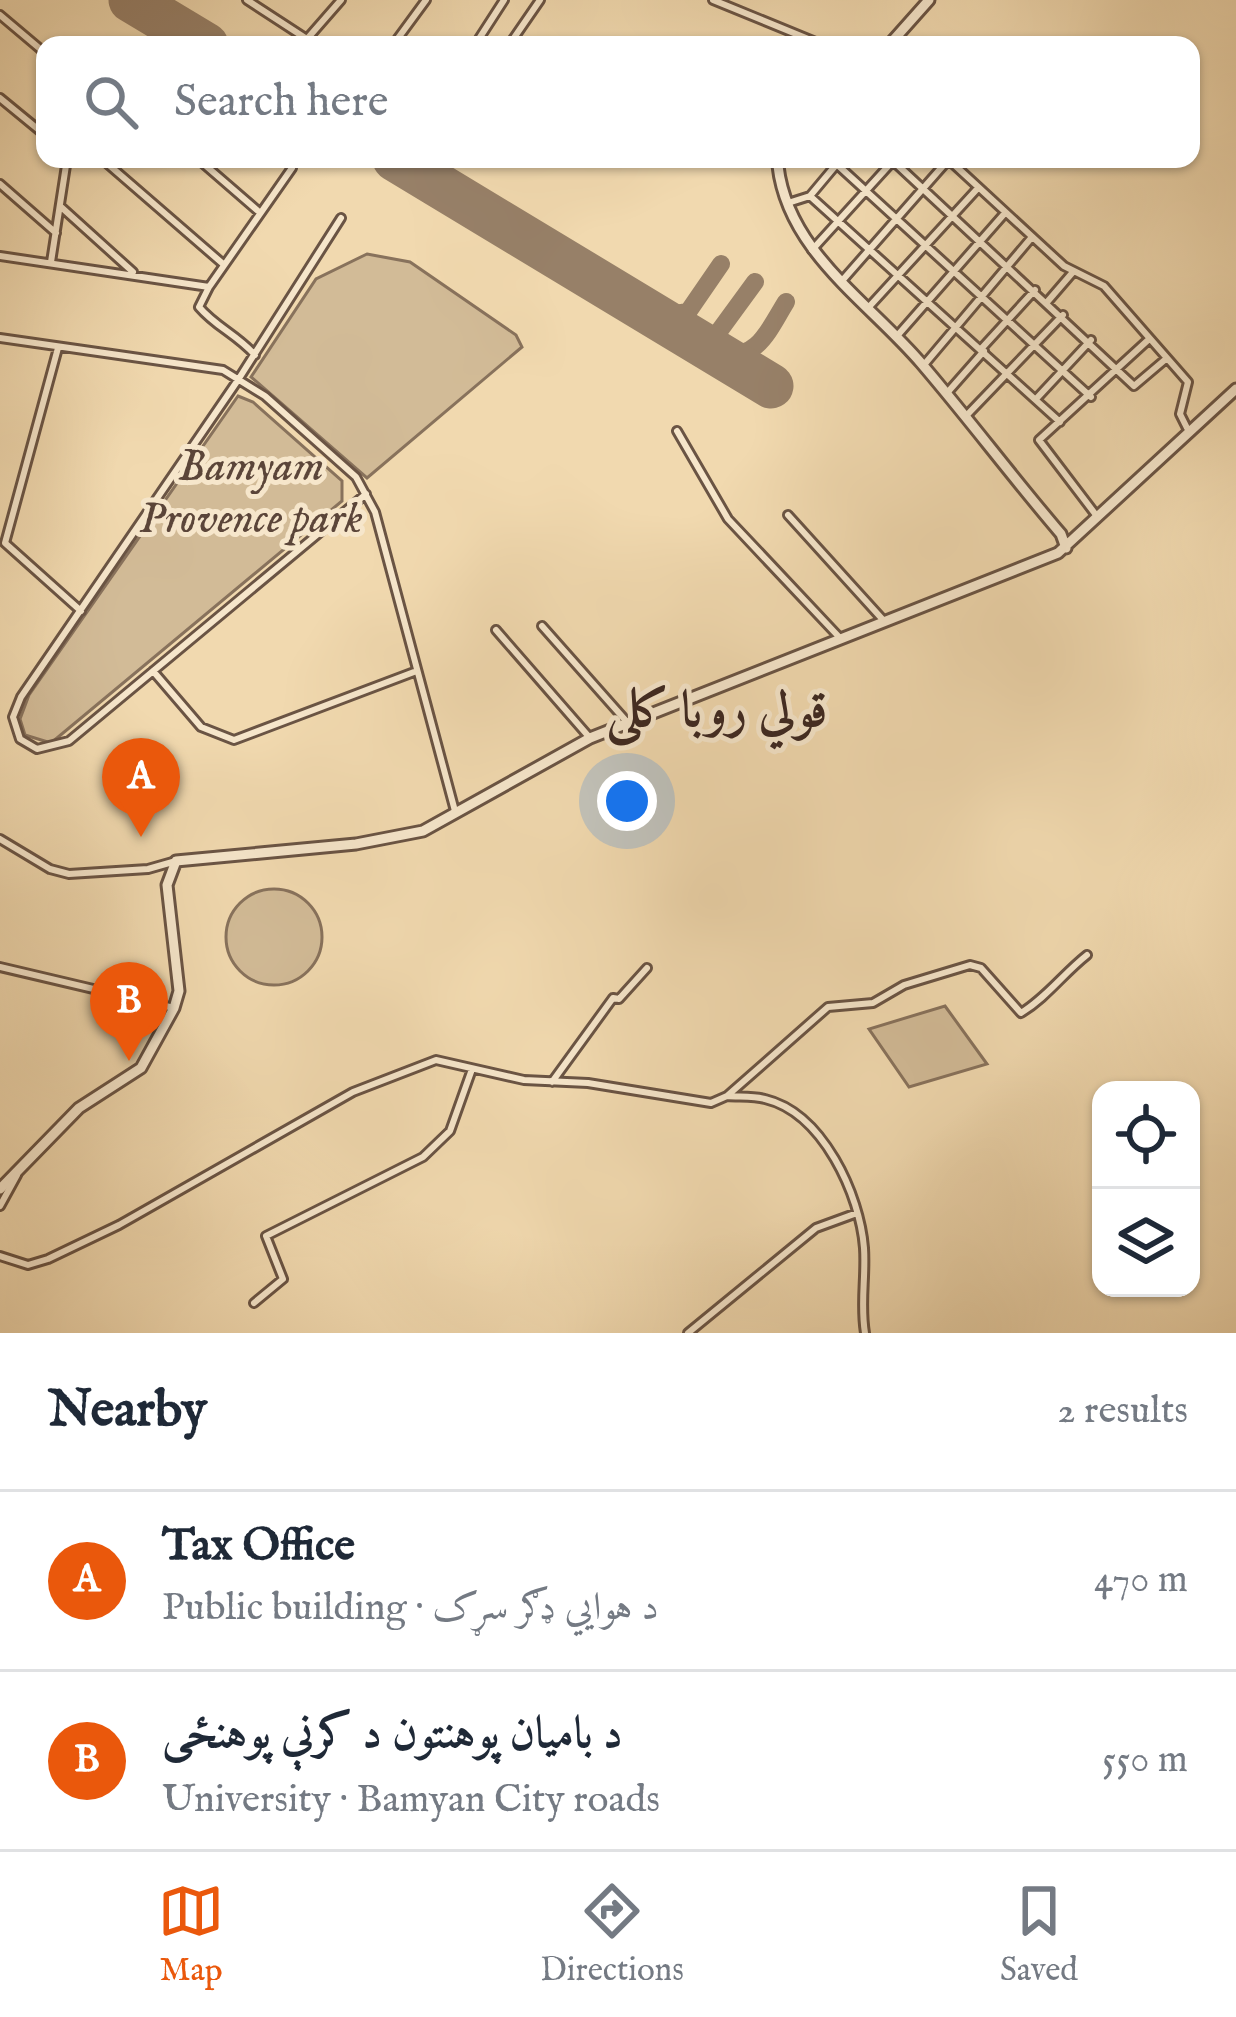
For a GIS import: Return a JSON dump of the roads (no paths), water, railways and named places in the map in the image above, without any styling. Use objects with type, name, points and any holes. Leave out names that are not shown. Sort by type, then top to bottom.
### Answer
[{"type":"street","points":[[247,0],[302,36]]},
{"type":"street","points":[[310,36],[341,0]]},
{"type":"street","points":[[400,36],[426,0]]},
{"type":"street","points":[[481,36],[504,0]]},
{"type":"street","points":[[515,36],[540,0]]},
{"type":"street","points":[[713,0],[801,36]]},
{"type":"street","points":[[897,36],[929,0]]},
{"type":"street","points":[[0,15],[36,45]]},
{"type":"street","points":[[0,98],[36,128]]},
{"type":"street","points":[[51,263],[66,168]]},
{"type":"street","points":[[112,168],[222,263]]},
{"type":"street","points":[[208,168],[261,214]]},
{"type":"street","points":[[255,355],[199,307],[222,263],[292,168]]},
{"type":"street","points":[[779,168],[788,203],[812,250],[923,366],[1061,534],[1066,548]]},
{"type":"street","points":[[788,203],[810,196],[831,168]]},
{"type":"street","points":[[843,168],[1091,397]]},
{"type":"street","points":[[812,250],[885,168]]},
{"type":"street","points":[[901,168],[1134,386],[1167,358]]},
{"type":"street","points":[[840,283],[941,168]]},
{"type":"street","points":[[958,168],[1073,272],[1104,286],[1187,382],[1180,414],[1187,428]]},
{"type":"street","points":[[0,184],[56,232]]},
{"type":"street","points":[[868,308],[978,188]]},
{"type":"street","points":[[810,196],[1060,422]]},
{"type":"street","points":[[60,206],[135,274]]},
{"type":"street","points":[[896,336],[1005,213]]},
{"type":"street","points":[[341,218],[255,355],[21,697],[14,717],[20,739],[37,749],[69,741],[367,494]]},
{"type":"street","points":[[923,366],[1032,237]]},
{"type":"street","points":[[0,256],[209,287]]},
{"type":"street","points":[[1048,301],[1073,272]]},
{"type":"street","points":[[946,394],[1035,290]]},
{"type":"street","points":[[964,417],[1063,315]]},
{"type":"street","points":[[0,338],[223,370],[265,396],[356,477],[367,494],[457,816]]},
{"type":"street","points":[[1036,399],[1090,340]]},
{"type":"street","points":[[1097,517],[1039,440],[1147,341]]},
{"type":"street","points":[[58,348],[5,542],[81,611]]},
{"type":"street","points":[[0,839],[50,869],[69,874],[148,869],[164,860],[404,837],[457,816],[590,738],[1066,548],[1187,428],[1236,389]]},
{"type":"street","points":[[677,430],[728,519],[840,638]]},
{"type":"street","points":[[788,515],[884,621]]},
{"type":"street","points":[[542,626],[627,722]]},
{"type":"street","points":[[496,630],[590,738]]},
{"type":"street","points":[[153,671],[201,727],[234,740],[416,671]]},
{"type":"street","points":[[0,1189],[79,1108],[141,1069],[175,1008],[179,991],[167,885],[176,861]]},
{"type":"street","points":[[0,1256],[28,1265],[48,1258],[136,1215],[353,1092],[436,1060],[471,1072],[711,1103],[727,1096],[827,1006],[873,1003],[904,985],[970,965],[981,968],[1021,1013],[1088,955]]},
{"type":"street","points":[[0,967],[175,1008]]},
{"type":"street","points":[[551,1084],[614,998],[620,999],[647,968]]},
{"type":"street","points":[[254,1303],[283,1279],[266,1236],[423,1157],[450,1131],[471,1072]]},
{"type":"street","points":[[727,1096],[766,1099],[822,1139],[856,1202],[864,1246],[860,1300],[865,1333]]},
{"type":"street","points":[[0,1206],[19,1172]]},
{"type":"street","points":[[688,1333],[816,1228],[857,1214]]},
{"type":"place","name":"Tax Office","points":[[141,837]]},
{"type":"place","name":"د بامیان پوهنتون د کرنې پوهنځی","points":[[129,1061]]},
{"type":"district","name":"قولي روبا کلی","points":[[717,708]]},
{"type":"park label","name":"Bamyam Provence park","points":[[251,490]]}]
